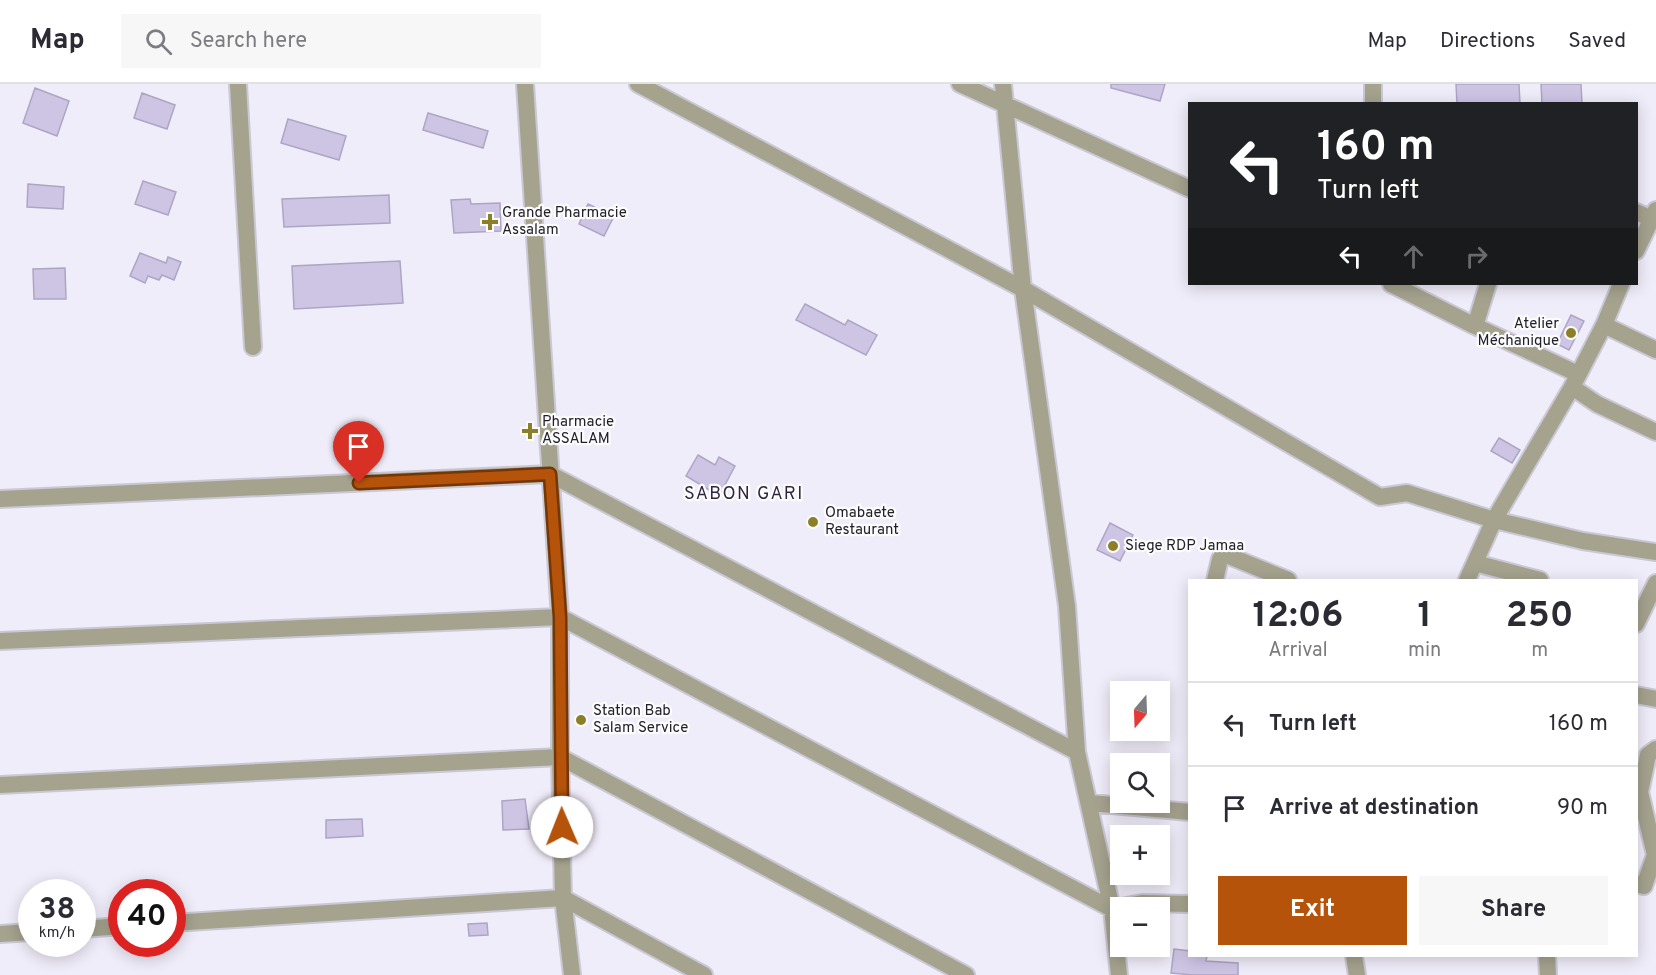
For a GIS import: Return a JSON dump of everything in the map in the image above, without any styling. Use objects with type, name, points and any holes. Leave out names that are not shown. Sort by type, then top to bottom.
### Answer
[{"type":"street","points":[[238,84],[253,347]]},
{"type":"street","points":[[525,84],[560,617],[563,898],[572,975]]},
{"type":"street","points":[[638,84],[1023,289],[1380,496],[1407,493],[1494,520],[1582,541],[1656,552]]},
{"type":"street","points":[[960,84],[1188,188]]},
{"type":"street","points":[[1003,84],[1023,289],[1067,606],[1077,752],[1110,899]]},
{"type":"street","points":[[1373,84],[1373,102]]},
{"type":"street","points":[[1638,245],[1648,214]]},
{"type":"street","points":[[1393,285],[1475,326],[1575,381],[1597,404],[1656,432]]},
{"type":"street","points":[[1475,326],[1488,285]]},
{"type":"street","points":[[1468,579],[1494,520],[1575,381],[1604,325],[1619,285]]},
{"type":"street","points":[[1604,325],[1656,350]]},
{"type":"street","points":[[0,499],[550,474],[1077,752]]},
{"type":"street","points":[[1215,579],[1220,559],[1223,556],[1229,556],[1286,579]]},
{"type":"street","points":[[1476,563],[1536,579]]},
{"type":"street","points":[[1643,615],[1656,583]]},
{"type":"street","points":[[0,641],[560,617],[1110,908]]},
{"type":"street","points":[[1638,695],[1656,699]]},
{"type":"street","points":[[1638,884],[1644,886],[1655,855],[1648,844],[1640,792],[1640,776],[1648,755],[1656,749]]},
{"type":"street","points":[[0,785],[560,757],[966,975]]},
{"type":"street","points":[[1090,803],[1188,812]]},
{"type":"street","points":[[186,922],[563,898],[704,975]]},
{"type":"street","points":[[1170,904],[1188,904]]},
{"type":"street","points":[[0,934],[18,933]]},
{"type":"street","points":[[1117,957],[1119,975]]},
{"type":"street","points":[[1354,957],[1357,975]]},
{"type":"street","points":[[1547,957],[1548,975]]},
{"type":"building","points":[[1111,84],[1165,84],[1160,101],[1111,88]]},
{"type":"building","points":[[1456,84],[1519,84],[1520,102],[1457,102]]},
{"type":"building","points":[[1541,84],[1581,84],[1582,102],[1542,102]]},
{"type":"building","points":[[35,88],[69,101],[57,136],[23,123]]},
{"type":"building","points":[[142,93],[175,105],[167,129],[134,118]]},
{"type":"building","points":[[428,113],[488,131],[483,148],[423,130]]},
{"type":"building","points":[[288,119],[346,136],[339,160],[281,143]]},
{"type":"building","points":[[143,181],[176,192],[168,215],[135,204]]},
{"type":"building","points":[[28,184],[64,187],[63,209],[27,207]]},
{"type":"building","points":[[389,195],[390,223],[284,227],[282,199]]},
{"type":"building","points":[[470,199],[471,204],[500,203],[501,231],[454,233],[451,200]]},
{"type":"building","points":[[588,204],[614,216],[604,236],[579,224]]},
{"type":"building","points":[[140,253],[166,263],[168,257],[181,262],[174,280],[162,275],[159,280],[148,276],[145,283],[130,276]]},
{"type":"building","points":[[400,261],[403,303],[294,309],[292,266]]},
{"type":"building","points":[[65,268],[66,299],[34,299],[33,269]]},
{"type":"building","points":[[805,304],[845,325],[848,320],[877,335],[866,355],[796,320]]},
{"type":"building","points":[[1571,315],[1584,321],[1569,350],[1557,344]]},
{"type":"building","points":[[1499,438],[1520,450],[1512,463],[1491,451]]},
{"type":"building","points":[[698,455],[715,465],[719,457],[735,466],[719,496],[686,476]]},
{"type":"building","points":[[1110,523],[1133,535],[1120,561],[1097,550]]},
{"type":"building","points":[[525,799],[529,829],[503,830],[502,801]]},
{"type":"building","points":[[362,819],[363,836],[326,838],[326,820]]},
{"type":"building","points":[[487,923],[488,935],[469,936],[468,924]]},
{"type":"building","points":[[1174,949],[1188,951],[1188,957],[1207,957],[1206,961],[1238,963],[1238,975],[1171,973]]},
{"type":"place","name":"Grande Pharmacie Assalam","points":[[490,222]]},
{"type":"place","name":"Atelier Méchanique","points":[[1571,333]]},
{"type":"place","name":"Pharmacie ASSALAM","points":[[530,431]]},
{"type":"place","name":"Omabaete Restaurant","points":[[813,522]]},
{"type":"place","name":"Siege RDP Jamaa","points":[[1113,546]]},
{"type":"place","name":"Station Bab Salam Service","points":[[581,720]]},
{"type":"district","name":"SABON GARI","points":[[744,494]]},
{"type":"route","points":[[359,483],[550,474],[560,617],[562,827]]}]
